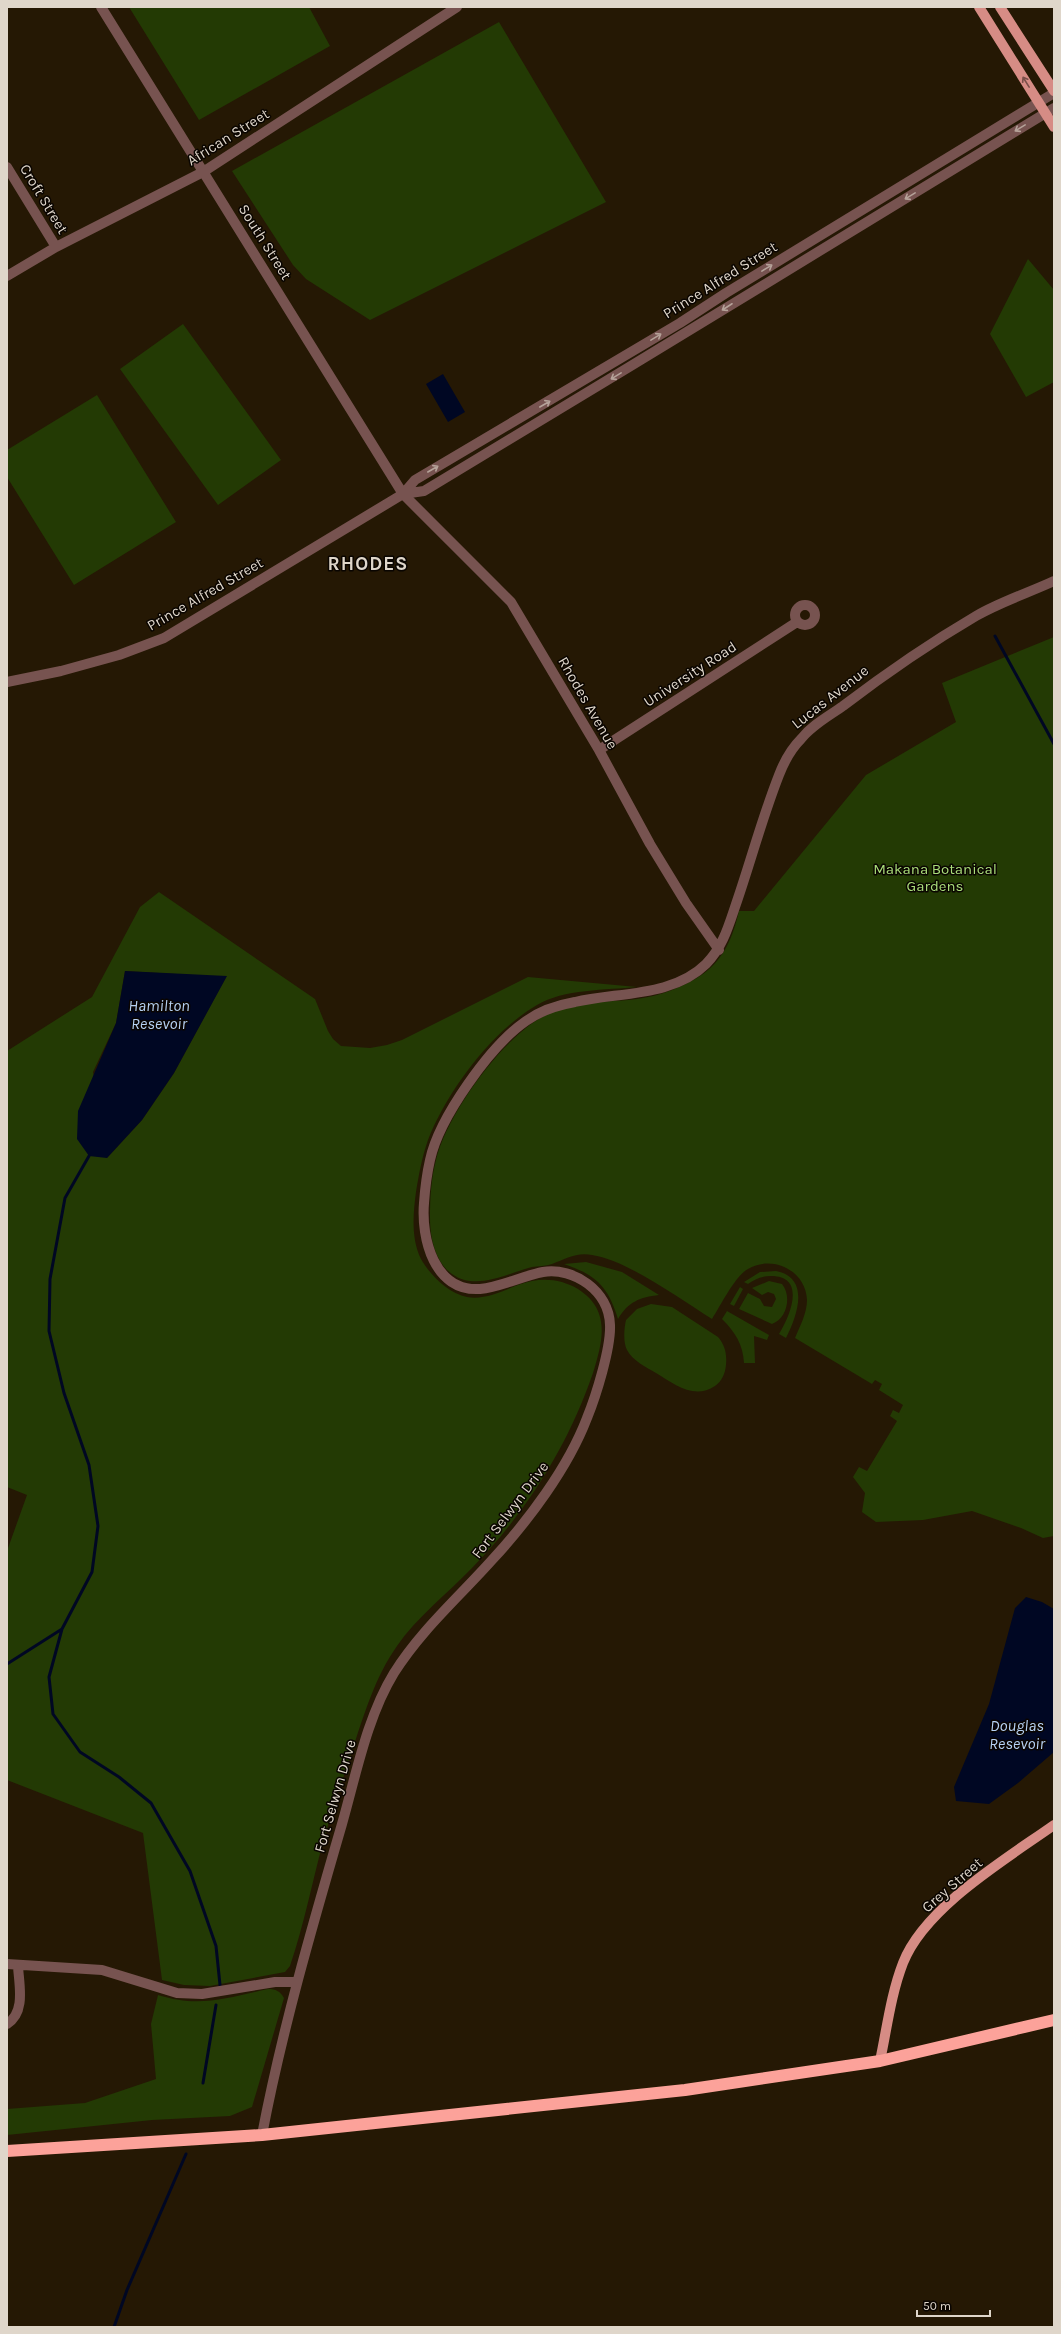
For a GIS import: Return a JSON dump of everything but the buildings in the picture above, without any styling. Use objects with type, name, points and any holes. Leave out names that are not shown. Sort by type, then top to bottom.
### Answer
[{"type":"highway","points":[[7,2151],[262,2135],[685,2090],[880,2060],[1054,2020]]},
{"type":"main road","points":[[979,7],[1038,102],[1050,111],[1054,127]]},
{"type":"main road","points":[[1000,7],[1054,92]]},
{"type":"main road","name":"Grey Street","points":[[880,2060],[896,1985],[904,1962],[916,1941],[939,1913],[968,1887],[1054,1825]]},
{"type":"street","name":"South Street","points":[[101,7],[403,494]]},
{"type":"street","name":"African Street","points":[[7,276],[56,247],[203,172],[457,7]]},
{"type":"street","name":"Prince Alfred Street","points":[[7,682],[60,671],[119,655],[164,638],[403,494],[415,480],[680,323],[726,293],[1054,92]]},
{"type":"street","name":"Prince Alfred Street","points":[[403,494],[424,491],[674,341],[738,300],[1050,111]]},
{"type":"street","name":"Croft Street","points":[[7,167],[56,247]]},
{"type":"street","name":"Rhodes Avenue","points":[[403,494],[511,602],[599,750],[650,844],[686,903],[719,950]]},
{"type":"street","name":"Lucas Avenue","points":[[638,994],[675,983],[689,977],[702,968],[719,950],[752,861],[778,777],[788,755],[801,738],[885,674],[978,615],[1054,581]]},
{"type":"street","name":"University Road","points":[[599,750],[797,622]]},
{"type":"street","name":"Fort Selwyn Drive","points":[[262,2135],[296,1982],[368,1735],[388,1683],[423,1634],[496,1556],[540,1499],[568,1456],[586,1420],[604,1359],[611,1327],[608,1313],[594,1289],[574,1276],[546,1271],[482,1289],[468,1288],[455,1284],[442,1274],[432,1259],[426,1238],[424,1208],[430,1160],[435,1142],[447,1117],[465,1089],[489,1057],[514,1030],[528,1019],[551,1008],[578,1001],[638,994]]},
{"type":"street","points":[[7,1964],[18,1966],[102,1970],[177,1993],[202,1994],[275,1982],[296,1982]]},
{"type":"street","points":[[7,2024],[16,2016],[19,2009],[18,1966]]},
{"type":"green space","points":[[129,7],[309,7],[330,46],[199,120]]},
{"type":"green space","points":[[499,22],[606,202],[370,320],[306,279],[293,265],[232,171]]},
{"type":"green space","points":[[1028,259],[1054,290],[1054,382],[1026,397],[990,334]]},
{"type":"green space","points":[[183,324],[281,460],[218,505],[120,369]]},
{"type":"green space","points":[[97,395],[176,522],[74,585],[7,477],[7,450]]},
{"type":"green space","name":"Makana Botanical Gardens","points":[[1054,637],[1054,1536],[1043,1538],[1021,1528],[972,1511],[923,1520],[876,1522],[862,1512],[865,1493],[853,1477],[859,1467],[867,1471],[897,1421],[890,1416],[893,1410],[899,1413],[903,1405],[879,1390],[882,1384],[875,1380],[872,1384],[795,1338],[805,1315],[807,1300],[801,1281],[794,1273],[786,1268],[768,1263],[748,1269],[733,1284],[712,1319],[637,1272],[606,1258],[586,1254],[576,1255],[545,1266],[532,1267],[491,1280],[471,1281],[461,1279],[452,1274],[441,1263],[432,1241],[430,1203],[434,1167],[442,1142],[464,1100],[478,1079],[511,1041],[544,1016],[566,1007],[654,996],[680,987],[703,974],[717,961],[727,946],[739,911],[754,911],[866,775],[956,722],[942,683]]},
{"type":"green space","points":[[159,892],[315,999],[328,1031],[333,1039],[341,1046],[370,1048],[387,1045],[402,1040],[528,977],[637,987],[586,991],[559,996],[537,1005],[520,1016],[488,1046],[473,1064],[459,1083],[436,1121],[422,1159],[414,1209],[414,1235],[421,1259],[429,1271],[434,1277],[453,1292],[467,1297],[484,1297],[524,1283],[538,1280],[556,1281],[578,1289],[589,1297],[596,1306],[600,1316],[602,1327],[600,1349],[597,1361],[583,1400],[571,1427],[558,1452],[527,1501],[492,1547],[423,1615],[405,1635],[382,1670],[366,1710],[330,1819],[300,1935],[290,1966],[285,1972],[210,1986],[184,1985],[162,1980],[143,1833],[7,1780],[7,1551],[27,1495],[7,1487],[7,1051],[92,997],[140,907]],"holes":[[[125,971],[226,977],[174,1073],[142,1120],[107,1158],[93,1072],[116,1023]]]},
{"type":"green space","points":[[586,1262],[622,1272],[659,1295],[646,1297],[635,1301],[626,1308],[618,1319],[610,1298],[599,1283],[585,1273],[564,1264]]},
{"type":"green space","points":[[776,1271],[787,1275],[794,1281],[797,1289],[797,1309],[786,1338],[779,1334],[791,1308],[793,1298],[789,1283],[782,1278],[771,1276],[759,1278],[748,1284],[744,1282],[760,1272]]},
{"type":"green space","points":[[769,1281],[782,1284],[787,1295],[784,1312],[777,1321],[772,1324],[739,1309],[748,1293],[760,1299],[764,1306],[772,1307],[776,1299],[774,1294],[768,1292],[762,1295],[752,1288]]},
{"type":"green space","points":[[740,1287],[743,1289],[734,1306],[730,1304]]},
{"type":"green space","points":[[651,1304],[672,1307],[718,1337],[725,1350],[726,1357],[725,1371],[720,1382],[707,1390],[692,1391],[684,1389],[636,1361],[627,1350],[624,1339],[626,1320],[637,1309]]},
{"type":"green space","points":[[727,1311],[769,1335],[767,1340],[754,1336],[755,1363],[744,1363],[742,1350],[738,1339],[722,1319]]},
{"type":"green space","points":[[268,1989],[278,1991],[284,1998],[252,2107],[230,2116],[152,2120],[7,2135],[7,2109],[85,2103],[156,2079],[151,2024],[158,1995],[187,2001],[200,2001],[226,1998]]},
{"type":"water","points":[[443,374],[465,412],[448,422],[426,384]]},
{"type":"water","name":"Hamilton Resevoir","points":[[125,971],[227,976],[174,1073],[142,1120],[107,1158],[89,1156],[77,1139],[78,1111],[116,1023]]},
{"type":"water","name":"Douglas Resevoir","points":[[1026,1597],[1042,1602],[1054,1609],[1054,1752],[1018,1783],[989,1804],[956,1801],[954,1787],[989,1704],[1015,1608]]},
{"type":"waterway","points":[[995,636],[1054,744]]},
{"type":"waterway","points":[[89,1156],[65,1198],[50,1279],[49,1331],[64,1393],[89,1465],[98,1526],[92,1572],[62,1629],[49,1677],[53,1714],[80,1752],[119,1777],[151,1803],[190,1871],[216,1946],[220,1985]]},
{"type":"waterway","points":[[7,1664],[62,1629]]},
{"type":"waterway","points":[[203,2083],[216,2005]]},
{"type":"waterway","points":[[114,2327],[127,2290],[186,2154]]},
{"type":"district","name":"RHODES","points":[[368,564]]}]
